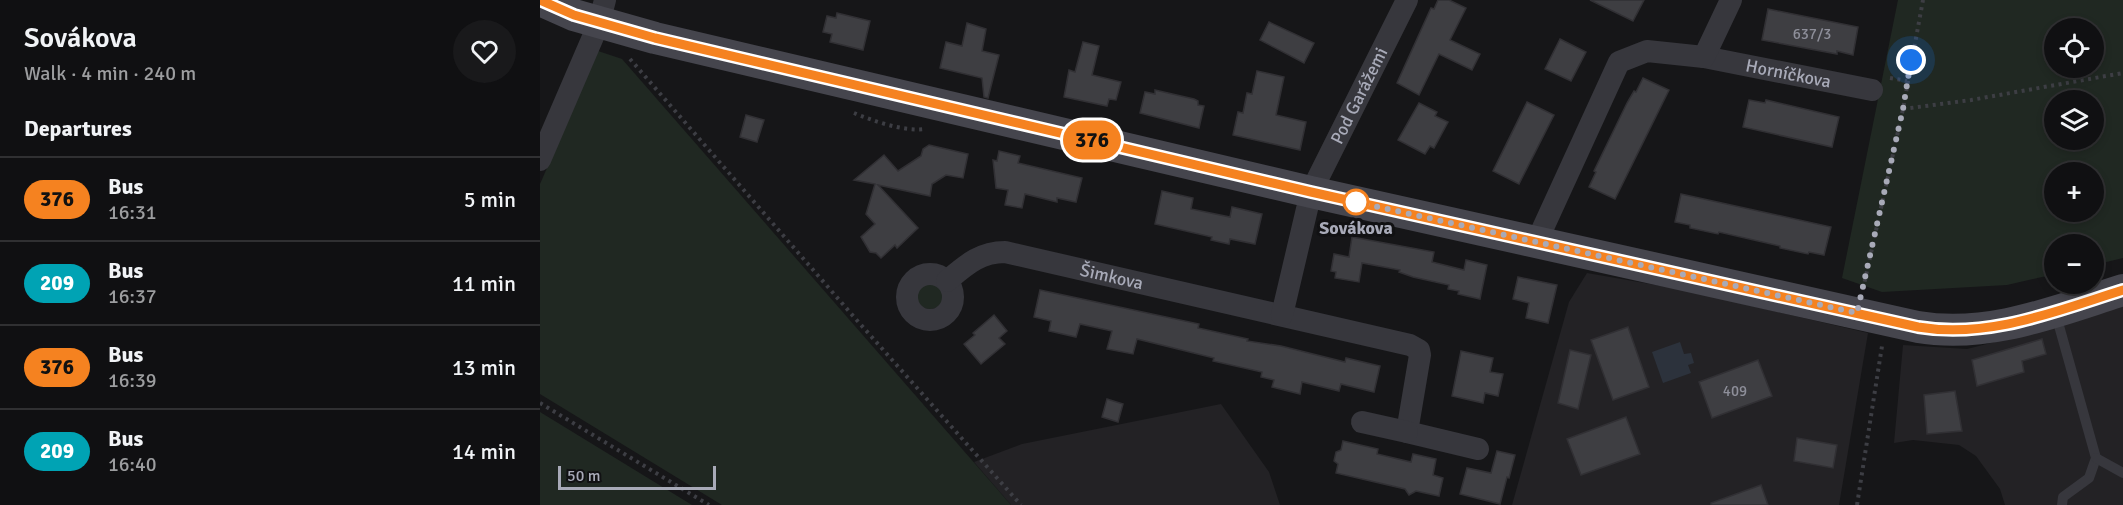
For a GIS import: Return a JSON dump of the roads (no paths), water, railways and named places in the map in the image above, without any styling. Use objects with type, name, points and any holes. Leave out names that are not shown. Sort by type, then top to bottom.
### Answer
[{"type":"street","points":[[540,0],[574,15],[602,11],[1311,192],[1537,241],[1870,303],[1941,331],[1965,331],[2021,322],[2123,290]]},
{"type":"street","name":"Pod Garážemi","points":[[1311,192],[1407,0]]},
{"type":"street","points":[[1537,241],[1619,62],[1647,51],[1704,57],[1731,0]]},
{"type":"street","points":[[540,160],[602,11]]},
{"type":"street","name":"Horníčkova","points":[[1704,57],[1872,90]]},
{"type":"street","points":[[1282,315],[1311,192]]},
{"type":"street","name":"Šimkova","points":[[947,281],[983,255],[1005,252],[1410,345],[1419,350],[1420,361],[1407,432]]},
{"type":"street","points":[[1362,422],[1478,449]]},
{"type":"lane","points":[[2055,311],[2096,458],[2088,478],[2063,496],[2062,505]]},
{"type":"lane","points":[[2096,458],[2123,473]]},
{"type":"place","name":"Sovákova","points":[[1356,202]]}]
